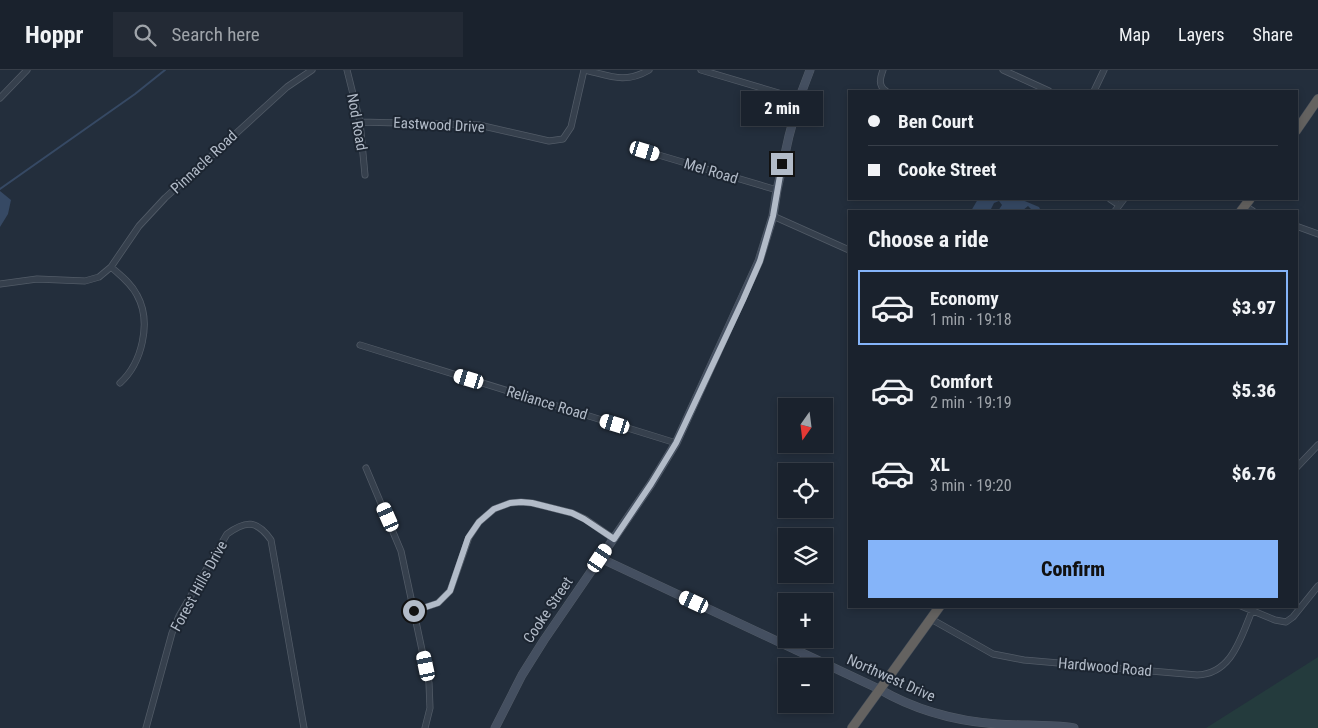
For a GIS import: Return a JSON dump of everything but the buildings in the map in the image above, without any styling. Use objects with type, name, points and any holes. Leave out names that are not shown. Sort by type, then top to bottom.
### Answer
[{"type":"highway","points":[[1298,128],[1318,99]]},
{"type":"highway","points":[[852,728],[938,608]]},
{"type":"main road","name":"Cooke Street","points":[[495,728],[522,675],[559,617],[654,480],[676,443],[760,261],[773,216],[776,190],[799,99],[810,70]]},
{"type":"main road","name":"Northwest Drive","points":[[600,558],[879,689],[906,704],[956,719],[998,724],[1074,728]]},
{"type":"street","points":[[0,98],[27,70]]},
{"type":"street","name":"Pinnacle Road","points":[[111,267],[139,226],[165,198],[283,91],[312,70]]},
{"type":"street","name":"Nod Road","points":[[347,70],[360,122],[365,175]]},
{"type":"street","points":[[585,70],[626,78],[638,76],[649,70]]},
{"type":"street","name":"Eastwood Drive","points":[[360,122],[479,125],[549,142],[563,139],[572,127],[585,70]]},
{"type":"street","points":[[701,70],[799,99]]},
{"type":"street","points":[[883,70],[880,84],[884,90]]},
{"type":"street","points":[[1002,70],[1048,90]]},
{"type":"street","points":[[1094,90],[1104,70]]},
{"type":"street","name":"Mel Road","points":[[645,151],[776,190]]},
{"type":"street","points":[[1112,200],[1120,205]]},
{"type":"street","points":[[1116,210],[1123,200]]},
{"type":"street","points":[[773,216],[848,250]]},
{"type":"street","points":[[1298,227],[1318,234]]},
{"type":"street","points":[[0,284],[38,279],[85,281],[99,277],[111,267],[130,285],[138,296],[144,327],[140,349],[129,375],[120,383]]},
{"type":"street","name":"Reliance Road","points":[[360,345],[676,443]]},
{"type":"street","points":[[1298,466],[1318,445]]},
{"type":"street","points":[[366,468],[401,551],[430,683],[430,708],[425,728]]},
{"type":"street","points":[[414,611],[438,603],[450,591],[468,538],[479,522],[494,509],[510,503],[532,503],[572,513],[614,539]]},
{"type":"street","name":"Forest Hills Drive","points":[[146,728],[164,659],[179,616],[227,534],[238,526],[250,524],[263,529],[271,540],[304,728]]},
{"type":"street","points":[[1245,608],[1275,620],[1286,622],[1293,617],[1318,586]]},
{"type":"street","name":"Hardwood Road","points":[[931,618],[984,649],[1003,657],[1204,675],[1218,670],[1228,662],[1252,611]]},
{"type":"green space","points":[[1318,657],[1318,728],[1206,728]]},
{"type":"water","points":[[0,191],[11,200],[8,214],[0,227]]},
{"type":"water","points":[[977,200],[1022,200],[1039,207],[1040,210],[1032,210],[1028,206],[1023,210],[999,210],[1002,205],[999,201],[994,203],[990,210],[972,210]]},
{"type":"waterway","points":[[0,189],[135,94],[165,70]]},
{"type":"route","points":[[414,611],[438,603],[450,591],[468,538],[479,522],[494,509],[510,503],[532,503],[572,513],[614,539],[676,443],[743,300],[760,261],[773,216],[782,164]]}]
